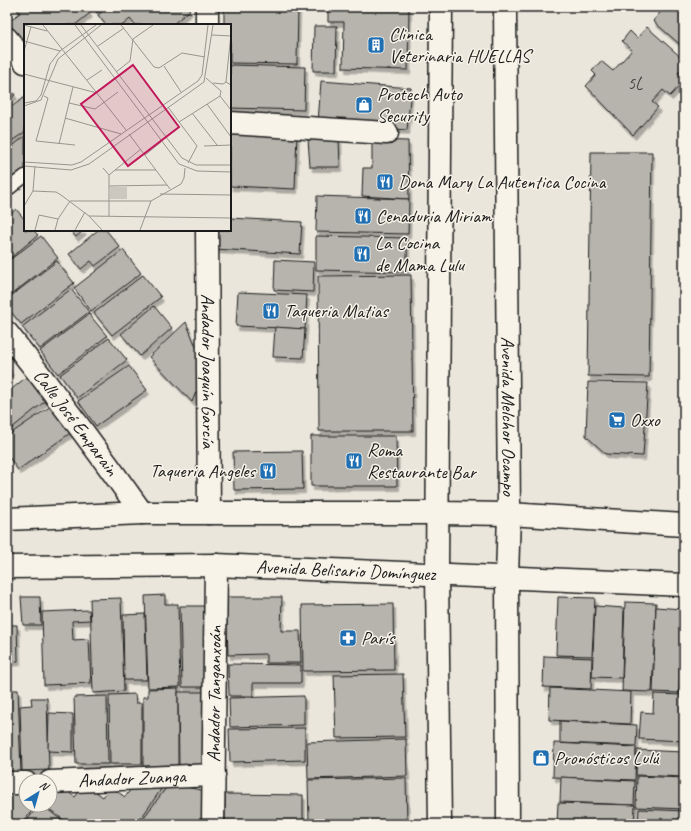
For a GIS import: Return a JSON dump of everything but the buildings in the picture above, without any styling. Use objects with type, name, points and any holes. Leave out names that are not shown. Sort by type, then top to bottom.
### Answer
[{"type":"street","points":[[207,7],[207,24]]},
{"type":"street","points":[[440,824],[437,574],[439,513],[441,7]]},
{"type":"street","name":"Avenida Melchor Ocampo","points":[[505,7],[509,514],[506,577],[508,824]]},
{"type":"street","points":[[7,40],[24,61]]},
{"type":"street","points":[[231,123],[387,133]]},
{"type":"street","name":"Andador Joaquín García","points":[[207,231],[209,513]]},
{"type":"street","name":"Calle José Emparain","points":[[7,333],[60,399],[142,513]]},
{"type":"street","points":[[7,519],[142,513],[439,513],[509,514],[684,525]]},
{"type":"street","name":"Avenida Belisario Domínguez","points":[[7,566],[216,564],[684,585]]},
{"type":"street","name":"Andador Tanganxoán","points":[[213,824],[216,564]]},
{"type":"street","name":"Andador Zuanga","points":[[58,782],[214,775]]},
{"type":"street","points":[[7,784],[18,783]]},
{"type":"lane","points":[[7,190],[24,177]]},
{"type":"place","name":"Clinica Veterinaria HUELLAS","points":[[376,45]]},
{"type":"place","name":"Protech Auto Security","points":[[364,105]]},
{"type":"place","name":"Dona Mary La Autentica Cocina","points":[[385,182]]},
{"type":"place","name":"Cenaduria Miriam","points":[[363,216]]},
{"type":"place","name":"La Cocina de Mama Lulu","points":[[362,254]]},
{"type":"place","name":"Taqueria Matias","points":[[271,311]]},
{"type":"place","name":"Oxxo","points":[[617,420]]},
{"type":"place","name":"Roma Restaurante Bar","points":[[354,461]]},
{"type":"place","name":"Taqueria Angeles","points":[[268,471]]},
{"type":"place","name":"París","points":[[348,638]]},
{"type":"place","name":"Pronósticos Lulú","points":[[541,758]]}]
